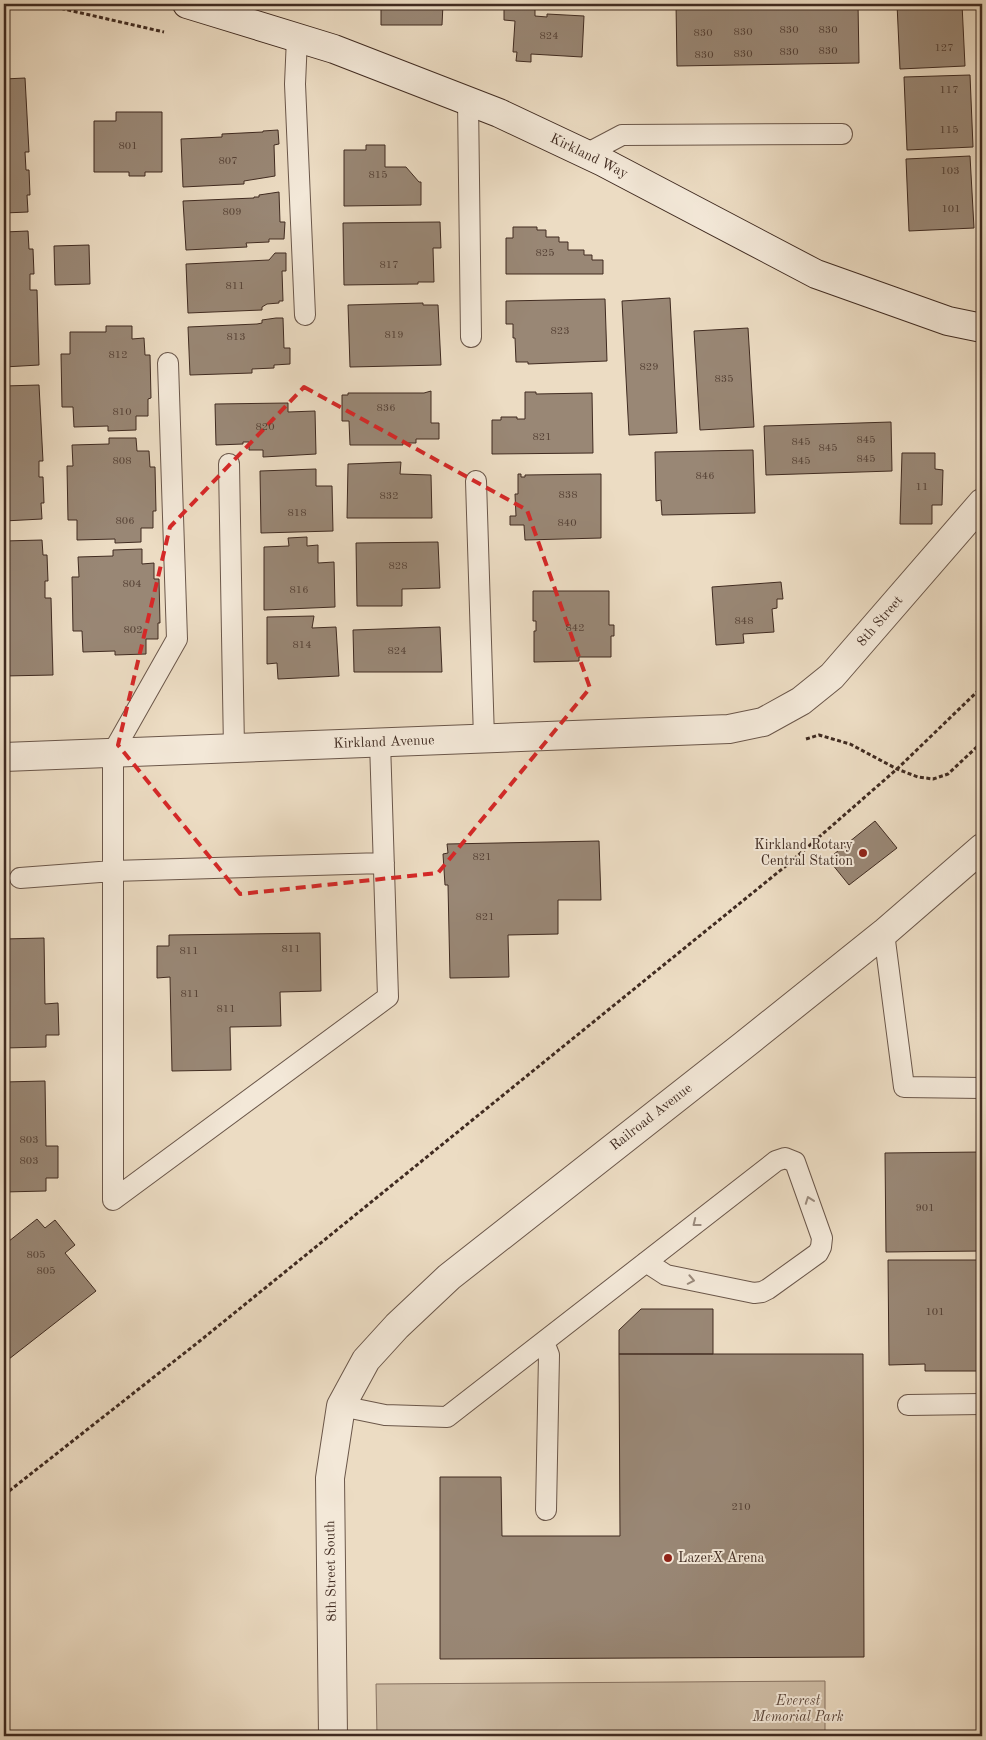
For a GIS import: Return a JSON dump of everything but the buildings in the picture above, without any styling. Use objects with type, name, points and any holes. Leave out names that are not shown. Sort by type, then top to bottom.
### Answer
[{"type":"street","name":"Kirkland Way","points":[[187,4],[334,49],[468,101],[586,154],[816,274],[948,321],[982,328]]},
{"type":"street","name":"8th Street","points":[[763,722],[801,702],[832,676],[982,503]]},
{"type":"street","name":"Kirkland Avenue","points":[[4,757],[729,729],[763,722]]},
{"type":"street","name":"Railroad Avenue","points":[[341,1406],[366,1360],[397,1326],[449,1277],[744,1045],[884,932],[982,848]]},
{"type":"street","name":"8th Street South","points":[[333,1736],[330,1478],[341,1406]]},
{"type":"lane","points":[[297,38],[295,84],[305,315]]},
{"type":"lane","points":[[468,101],[471,337]]},
{"type":"lane","points":[[586,154],[622,135],[842,134]]},
{"type":"lane","points":[[168,364],[176,638],[113,752],[113,1200],[388,997],[380,742]]},
{"type":"lane","points":[[229,464],[234,748]]},
{"type":"lane","points":[[476,481],[484,738]]},
{"type":"lane","points":[[20,878],[113,871],[384,863]]},
{"type":"lane","points":[[884,932],[904,1087],[982,1088]]},
{"type":"lane","points":[[341,1406],[385,1416],[446,1417],[776,1161],[786,1158],[795,1162],[822,1238],[821,1247],[818,1253],[768,1289],[754,1293],[666,1275],[646,1262]]},
{"type":"lane","points":[[544,1342],[549,1355],[546,1510]]},
{"type":"lane","points":[[908,1405],[982,1404]]},
{"type":"path","points":[[42,4],[164,32]]},
{"type":"path","points":[[4,1495],[201,1340],[787,865],[897,769],[982,687]]},
{"type":"path","points":[[800,740],[819,734],[850,744],[897,769],[918,777],[933,778],[948,774],[982,742]]},
{"type":"highlighted area","points":[[304,387],[527,510],[590,688],[438,873],[240,894],[118,745],[170,527]]},
{"type":"green space","name":"Everest Memorial Park","points":[[825,1681],[825,1736],[377,1736],[376,1684]]},
{"type":"place","name":"Kirkland Rotary Central Station","points":[[863,853]]},
{"type":"place","name":"LazerX Arena","points":[[668,1558]]}]
